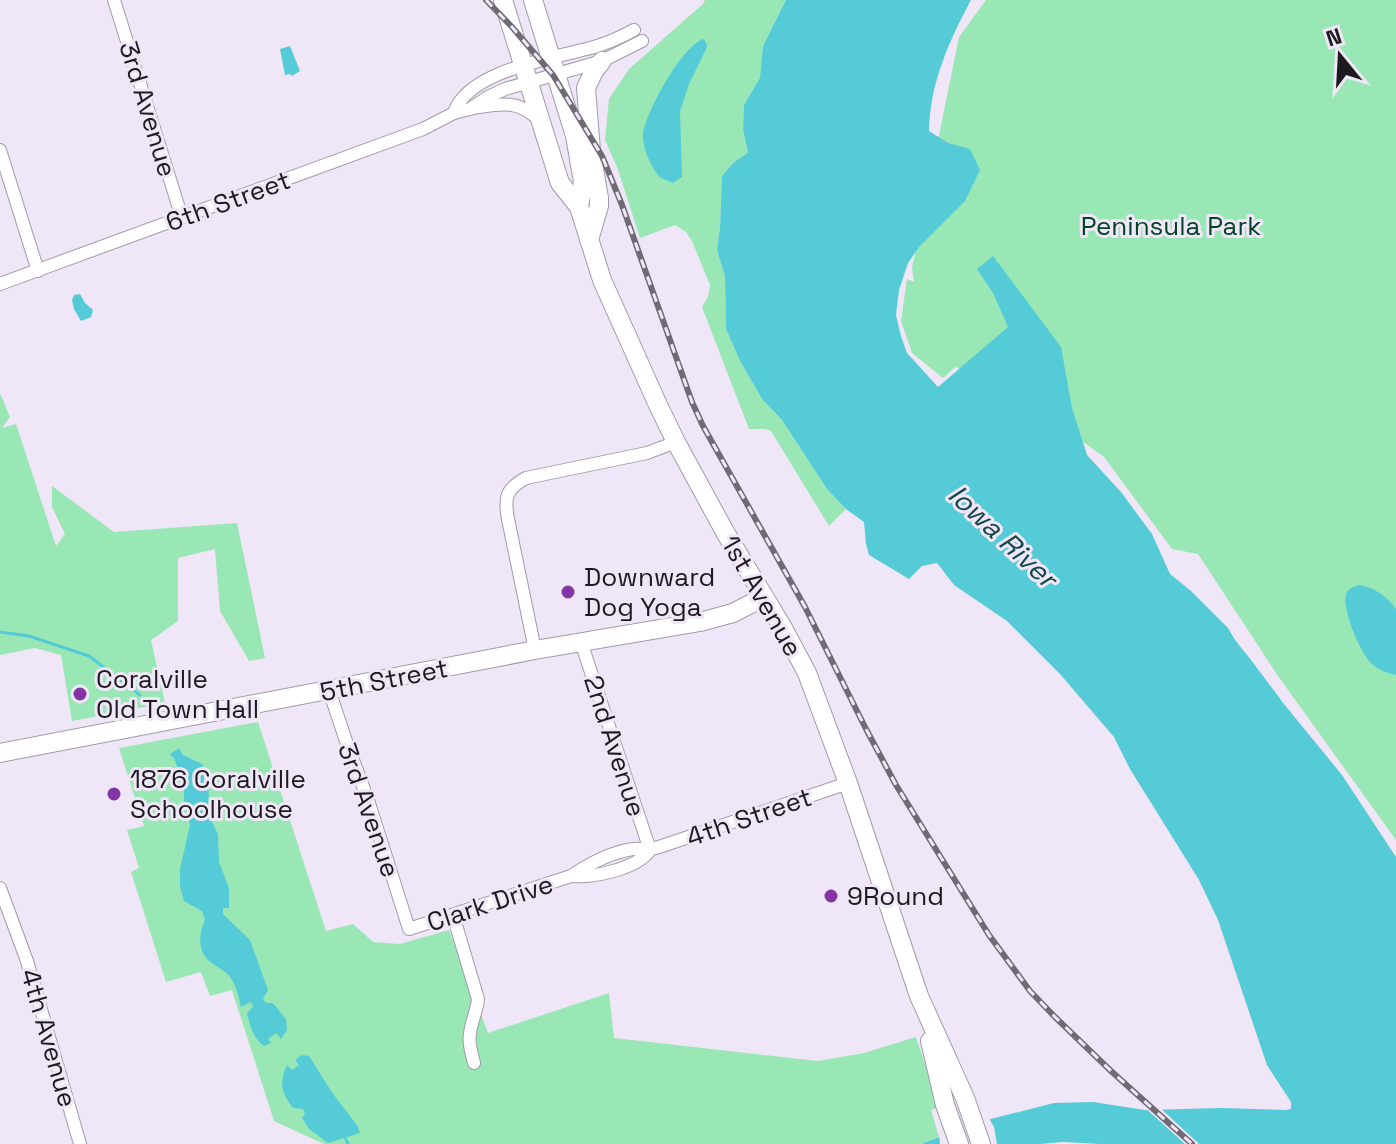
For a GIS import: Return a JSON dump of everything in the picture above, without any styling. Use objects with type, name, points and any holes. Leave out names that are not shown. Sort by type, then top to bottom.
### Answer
[{"type":"main road","name":"1st Avenue","points":[[503,0],[575,136],[583,182],[580,200],[602,280],[676,442],[807,673],[848,783],[919,996],[945,1105],[959,1144]]},
{"type":"main road","points":[[520,0],[540,70]]},
{"type":"main road","name":"1st Avenue","points":[[533,0],[542,123],[560,183],[580,200]]},
{"type":"main road","points":[[589,240],[599,198],[591,151],[586,88],[602,61]]},
{"type":"main road","name":"5th Street","points":[[0,753],[535,650],[714,619],[743,609],[764,597]]},
{"type":"main road","name":"1st Avenue","points":[[919,996],[965,1098],[981,1144]]},
{"type":"street","name":"3rd Avenue","points":[[114,0],[182,218]]},
{"type":"street","points":[[638,36],[602,61],[540,70],[599,46],[638,36]]},
{"type":"street","name":"6th Street","points":[[454,113],[457,103],[465,95],[495,75],[540,70]]},
{"type":"street","name":"6th Street","points":[[0,284],[423,129],[454,113],[470,109],[540,70]]},
{"type":"street","points":[[470,109],[517,105],[530,111],[542,123]]},
{"type":"street","points":[[0,150],[38,271]]},
{"type":"street","points":[[535,650],[506,505],[513,486],[526,478],[647,453],[676,442]]},
{"type":"street","name":"2nd Avenue","points":[[581,642],[650,850]]},
{"type":"street","name":"3rd Avenue","points":[[329,690],[409,929]]},
{"type":"street","name":"4th Street","points":[[650,850],[848,783]]},
{"type":"street","name":"Clark Drive","points":[[409,929],[571,876],[608,856],[634,849],[650,850]]},
{"type":"street","name":"4th Avenue","points":[[0,888],[27,961],[80,1144]]},
{"type":"street","points":[[453,915],[478,999],[469,1040],[474,1063]]},
{"type":"green space","points":[[705,0],[786,0],[763,46],[761,78],[744,105],[743,129],[748,154],[733,163],[722,176],[717,250],[725,277],[726,329],[740,361],[762,399],[782,420],[827,489],[846,509],[829,526],[771,431],[749,429],[702,307],[710,285],[692,241],[686,232],[675,225],[640,238],[605,140],[609,99],[629,69]]},
{"type":"green space","name":"Peninsula Park","points":[[986,0],[1396,0],[1396,840],[1278,676],[1198,554],[1172,549],[1104,457],[1012,391],[955,367],[943,378],[912,353],[901,321],[907,279],[914,282],[912,268],[959,37]]},
{"type":"green space","points":[[0,393],[10,417],[2,428],[16,424],[56,546],[65,534],[52,507],[52,486],[114,532],[237,523],[265,658],[249,661],[220,611],[215,549],[178,558],[178,621],[151,640],[165,703],[72,721],[61,655],[35,648],[0,655]]},
{"type":"green space","points":[[258,722],[326,931],[353,924],[373,942],[400,944],[449,930],[488,1033],[609,993],[614,1038],[818,1061],[864,1053],[916,1037],[934,1092],[937,1108],[931,1110],[939,1137],[921,1144],[324,1144],[274,1121],[232,990],[210,996],[201,972],[166,982],[131,872],[139,868],[127,830],[144,826],[119,748]]},
{"type":"water","name":"Iowa River","points":[[786,0],[971,0],[942,63],[933,96],[929,131],[948,143],[970,149],[980,170],[965,201],[919,247],[908,263],[899,290],[896,315],[907,353],[938,387],[1008,327],[993,293],[977,269],[993,256],[1061,347],[1072,408],[1087,455],[1121,492],[1152,534],[1170,574],[1228,628],[1342,775],[1396,857],[1396,1144],[921,1144],[979,1122],[1054,1103],[1093,1102],[1145,1110],[1285,1110],[1291,1109],[1291,1102],[1267,1065],[1218,920],[1199,880],[1130,769],[1114,737],[1060,674],[1007,621],[954,585],[937,563],[922,566],[909,579],[869,555],[864,522],[827,489],[782,420],[762,399],[740,361],[726,329],[725,277],[717,250],[722,176],[733,163],[748,153],[743,129],[744,105],[760,78],[763,46]]},
{"type":"water","points":[[703,39],[707,47],[680,111],[682,177],[673,183],[661,178],[654,169],[645,150],[643,133],[666,81],[685,55]]},
{"type":"water","points":[[290,46],[300,71],[292,76],[285,75],[280,49]]},
{"type":"water","points":[[80,294],[93,310],[91,317],[81,321],[72,300],[74,295]]},
{"type":"water","points":[[1358,585],[1380,593],[1396,609],[1396,675],[1372,664],[1357,640],[1348,618],[1345,598],[1348,591]]},
{"type":"water","points":[[179,748],[183,755],[202,764],[209,785],[208,814],[218,834],[219,862],[229,888],[229,908],[223,908],[223,914],[250,940],[268,990],[263,999],[266,1003],[273,1003],[286,1019],[287,1030],[281,1039],[276,1033],[268,1039],[271,1043],[264,1046],[249,1023],[247,1013],[253,1007],[251,1002],[241,1007],[230,977],[202,952],[200,936],[205,920],[202,911],[184,901],[180,869],[190,825],[184,790],[175,760],[170,754]]},
{"type":"water","points":[[302,1055],[309,1056],[360,1133],[328,1143],[309,1129],[302,1118],[305,1114],[303,1109],[293,1108],[284,1092],[283,1077],[287,1065],[292,1070],[299,1065],[295,1060]]},
{"type":"pier","points":[[1142,1105],[1157,1105],[1199,1144],[1185,1144]]},
{"type":"pier","points":[[988,1116],[997,1144],[940,1144],[939,1133]]},
{"type":"waterway","points":[[0,632],[29,636],[89,656],[140,695]]},
{"type":"waterway","points":[[345,1137],[348,1144]]},
{"type":"railway","points":[[486,0],[553,75],[602,156],[703,426],[805,607],[896,785],[989,935],[1030,991],[1111,1071],[1192,1144]]},
{"type":"place","name":"Downward Dog Yoga","points":[[568,592]]},
{"type":"place","name":"Coralville Old Town Hall","points":[[80,694]]},
{"type":"place","name":"1876 Coralville Schoolhouse","points":[[114,794]]},
{"type":"place","name":"9Round","points":[[831,896]]}]
